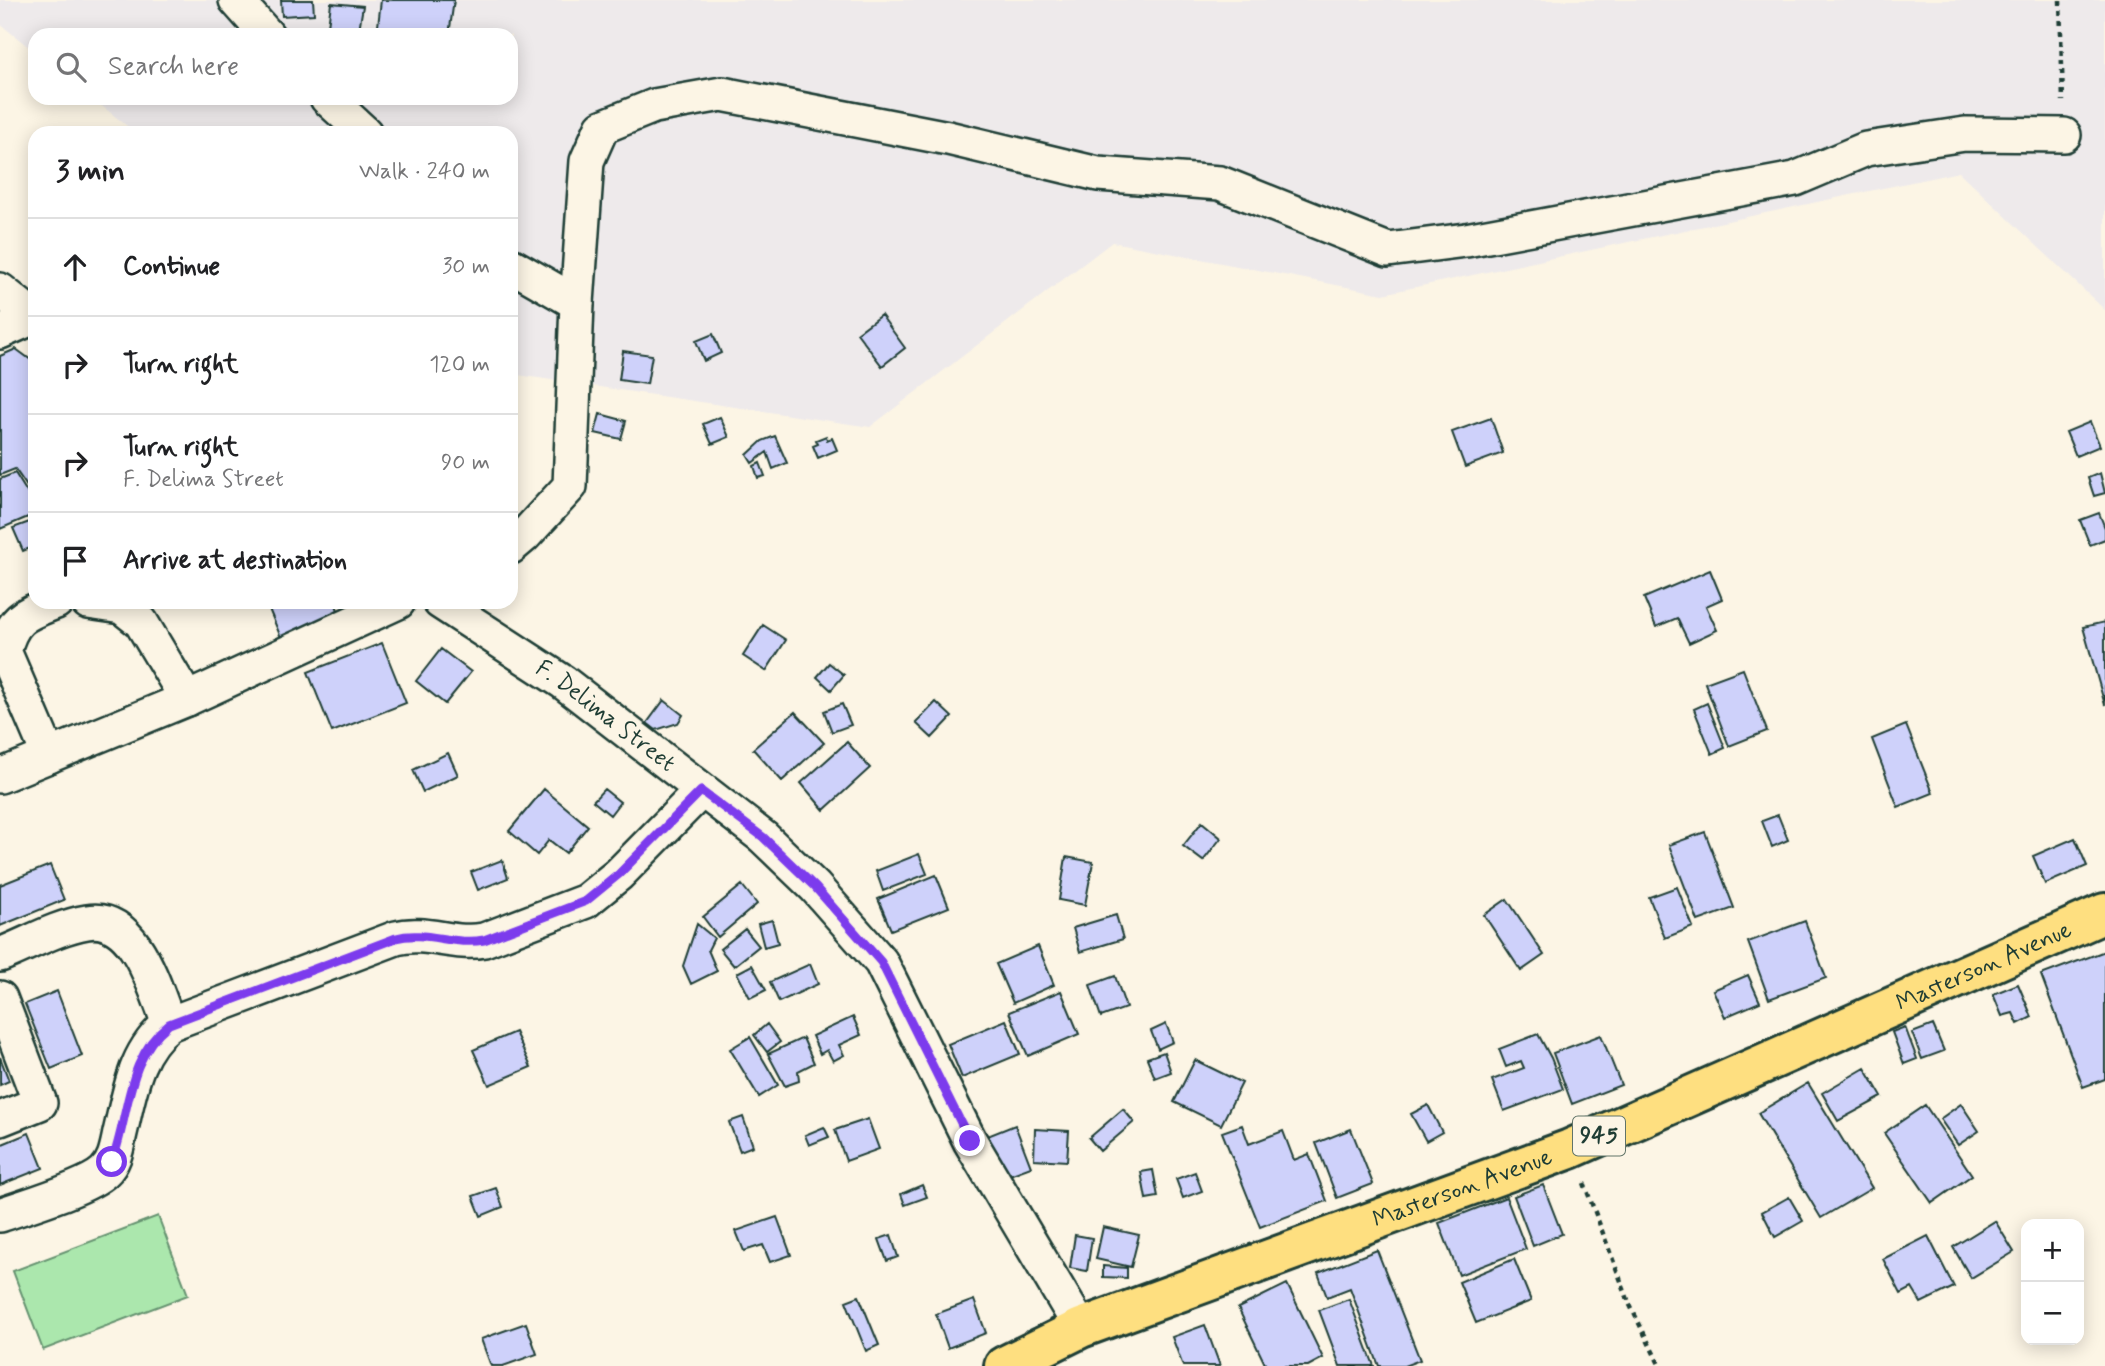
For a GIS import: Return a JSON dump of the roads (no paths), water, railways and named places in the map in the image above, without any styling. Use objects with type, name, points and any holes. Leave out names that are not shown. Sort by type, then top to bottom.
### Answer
[{"type":"main road","name":"Masterson Avenue","points":[[1081,1328],[1570,1149],[2105,913]]},
{"type":"main road","name":"945","points":[[1004,1366],[1081,1328]]},
{"type":"street","points":[[236,0],[261,28]]},
{"type":"street","points":[[518,541],[570,486],[577,303],[587,161],[602,127],[654,106],[722,94],[948,138],[1098,174],[1220,183],[1388,250],[1466,240],[1794,179],[1867,149],[1965,134],[2064,135]]},
{"type":"street","points":[[335,105],[357,126]]},
{"type":"street","points":[[518,269],[577,303]]},
{"type":"street","points":[[0,290],[28,312]]},
{"type":"street","points":[[0,332],[28,320]]},
{"type":"street","points":[[38,609],[23,615],[8,634],[4,651],[49,756]]},
{"type":"street","points":[[125,609],[141,621],[187,699]]},
{"type":"street","points":[[0,776],[187,699],[383,609]]},
{"type":"street","name":"F. Delima Street","points":[[451,609],[563,682],[763,837],[815,887],[881,962],[970,1141],[1081,1328]]},
{"type":"street","points":[[0,1215],[87,1182],[106,1171],[116,1152],[135,1074],[143,1053],[155,1035],[169,1024],[396,938],[410,934],[472,943],[567,910],[586,901],[619,874],[701,791]]},
{"type":"street","points":[[0,955],[72,926],[90,921],[108,924],[126,933],[139,952],[169,1024]]},
{"type":"street","points":[[0,998],[40,1103],[0,1119]]}]
